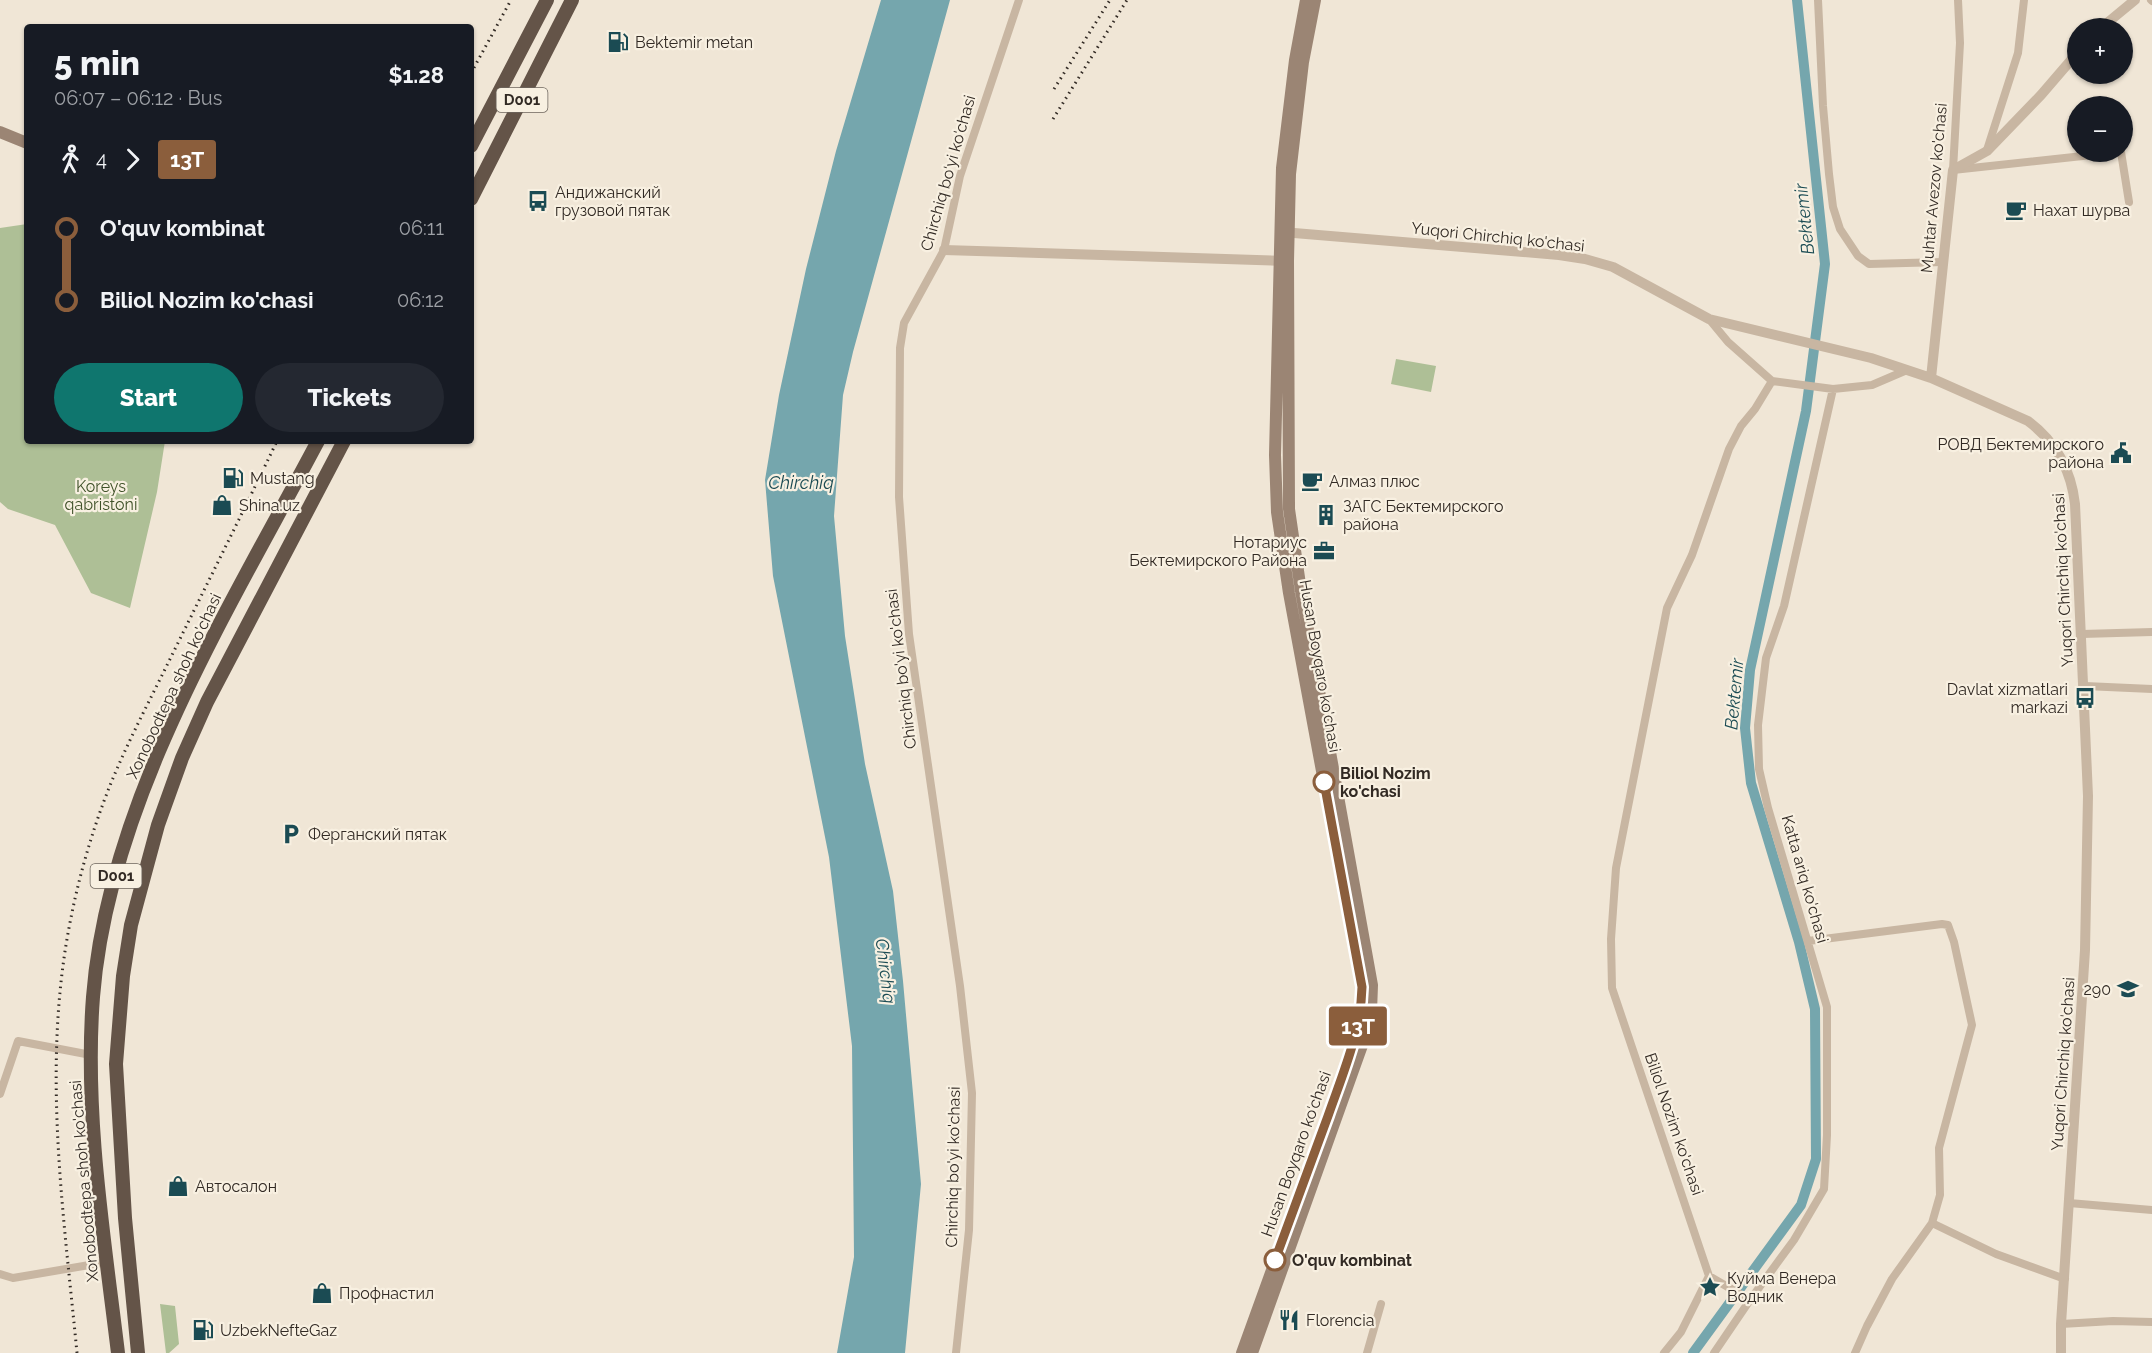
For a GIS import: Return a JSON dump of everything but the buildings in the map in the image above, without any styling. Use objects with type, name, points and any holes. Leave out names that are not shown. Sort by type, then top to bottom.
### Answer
[{"type":"highway","name":"D001","points":[[474,140],[547,0]]},
{"type":"highway","name":"D001","points":[[474,192],[572,0]]},
{"type":"highway","name":"Xonobodtepa shoh ko'chasi","points":[[118,1353],[97,1173],[91,1060],[95,978],[109,901],[146,780],[187,691],[234,598],[316,444]]},
{"type":"highway","name":"D001","points":[[138,1353],[125,1218],[116,1064],[123,976],[131,925],[149,854],[182,758],[207,702],[342,444]]},
{"type":"highway","points":[[160,750],[182,758]]},
{"type":"highway","points":[[91,1060],[116,1064]]},
{"type":"main road","name":"Husan Boyqaro ko'chasi","points":[[1252,1353],[1365,1037],[1372,986],[1295,592],[1277,512],[1275,455],[1285,232],[1306,0]]},
{"type":"main road","name":"Husan Boyqaro ko'chasi","points":[[1299,61],[1315,0]]},
{"type":"main road","points":[[0,132],[24,142]]},
{"type":"main road","name":"Husan Boyqaro ko'chasi","points":[[1242,1353],[1344,1069],[1361,1010],[1362,987],[1295,592]]},
{"type":"street","name":"Chirchiq bo'yi ko'chasi","points":[[956,1353],[969,1230],[972,1093],[960,986],[909,634],[899,497],[901,335],[904,323],[944,250],[960,176],[1019,0]]},
{"type":"street","points":[[1818,0],[1829,174],[1833,207],[1840,229],[1858,256],[1869,264],[1943,262]]},
{"type":"street","name":"Muhtar Avezov ko'chasi","points":[[1931,378],[1953,170],[1960,43],[1958,0]]},
{"type":"street","points":[[1987,151],[2018,53],[2024,0]]},
{"type":"street","points":[[2113,18],[2135,0]]},
{"type":"street","points":[[1953,170],[1987,151],[2067,65]]},
{"type":"street","points":[[1953,170],[2067,158]]},
{"type":"street","points":[[2123,162],[2129,202]]},
{"type":"street","name":"Yuqori Chirchiq ko'chasi","points":[[1285,232],[1559,255],[1613,267],[1709,319],[1851,352],[1931,378],[2028,421],[2046,437],[2061,456],[2074,489],[2085,686],[2088,796],[2085,950],[2061,1353]]},
{"type":"street","points":[[944,250],[1284,261]]},
{"type":"street","points":[[1709,319],[1728,342],[1772,381],[1833,389],[1872,385],[1907,370]]},
{"type":"street","name":"Biliol Nozim ko'chasi","points":[[1709,1276],[1612,988],[1612,927],[1616,868],[1667,608],[1692,555],[1729,449],[1772,381]]},
{"type":"street","name":"Katta ariq ko'chasi","points":[[1714,1353],[1794,1240],[1824,1189],[1827,1135],[1827,1007],[1768,808],[1759,769],[1758,725],[1766,658],[1784,606],[1833,389]]},
{"type":"street","points":[[2082,634],[2152,632]]},
{"type":"street","points":[[2085,686],[2152,688]]},
{"type":"street","points":[[1808,941],[1942,924],[1949,927],[1972,1025],[1939,1148],[1940,1195],[1932,1223],[1892,1279],[1867,1326],[1856,1353]]},
{"type":"street","points":[[0,1094],[18,1041],[91,1060]]},
{"type":"street","points":[[2069,1203],[2152,1210]]},
{"type":"street","points":[[1932,1223],[1996,1254],[2065,1279]]},
{"type":"street","points":[[0,1274],[12,1278],[107,1262]]},
{"type":"street","points":[[1664,1353],[1681,1332],[1709,1276],[1750,1300]]},
{"type":"street","points":[[1367,1353],[1381,1304]]},
{"type":"street","points":[[2061,1324],[2113,1321],[2152,1322]]},
{"type":"green space","name":"Koreys qabristoni","points":[[24,224],[24,444],[165,444],[157,492],[130,608],[91,593],[55,525],[8,509],[0,502],[0,228]]},
{"type":"green space","points":[[1396,359],[1436,366],[1431,392],[1391,384]]},
{"type":"green space","points":[[160,1304],[175,1306],[179,1344],[169,1353],[166,1353]]},
{"type":"water","name":"Chirchiq","points":[[881,0],[950,0],[843,395],[834,516],[845,636],[865,764],[893,891],[921,1184],[905,1353],[837,1353],[854,1257],[852,1046],[829,857],[773,576],[765,480],[779,395],[806,269],[836,151]]},
{"type":"waterway","name":"Bektemir","points":[[1693,1353],[1801,1205],[1816,1159],[1815,1009],[1799,942],[1751,783],[1745,728],[1750,670],[1806,411],[1825,264],[1797,0]]},
{"type":"railway","points":[[474,68],[511,0]]},
{"type":"railway","points":[[1054,89],[1110,0]]},
{"type":"railway","points":[[1053,119],[1127,0]]},
{"type":"railway","points":[[77,1353],[62,1200],[56,1098],[60,996],[74,904],[90,843],[118,767],[276,444]]},
{"type":"bus line","name":"13Т","points":[[1275,1260],[1344,1069],[1361,1010],[1362,987],[1324,782]]},
{"type":"place","name":"Bektemir metan","points":[[618,42]]},
{"type":"place","name":"Андижанский грузовой пятак","points":[[538,201]]},
{"type":"place","name":"Нахат шурва","points":[[2016,210]]},
{"type":"place","name":"РОВД Бектемирского района","points":[[2121,453]]},
{"type":"place","name":"Mustang","points":[[233,478]]},
{"type":"place","name":"Алмаз плюс","points":[[1312,481]]},
{"type":"place","name":"Shina.uz","points":[[222,505]]},
{"type":"place","name":"ЗАГС Бектемирского района","points":[[1326,515]]},
{"type":"place","name":"Нотариус Бектемирского Района","points":[[1324,551]]},
{"type":"place","name":"Davlat xizmatlari markazi","points":[[2085,698]]},
{"type":"place","name":"Biliol Nozim ko'chasi","points":[[1324,782]]},
{"type":"place","name":"Ферганский пятак","points":[[291,834]]},
{"type":"place","name":"290","points":[[2128,989]]},
{"type":"place","name":"Автосалон","points":[[178,1186]]},
{"type":"place","name":"O'quv kombinat","points":[[1275,1260]]},
{"type":"place","name":"Куйма Венера Водник","points":[[1710,1287]]},
{"type":"place","name":"Профнастил","points":[[322,1293]]},
{"type":"place","name":"Florencia","points":[[1289,1320]]},
{"type":"place","name":"UzbekNefteGaz","points":[[203,1330]]}]
